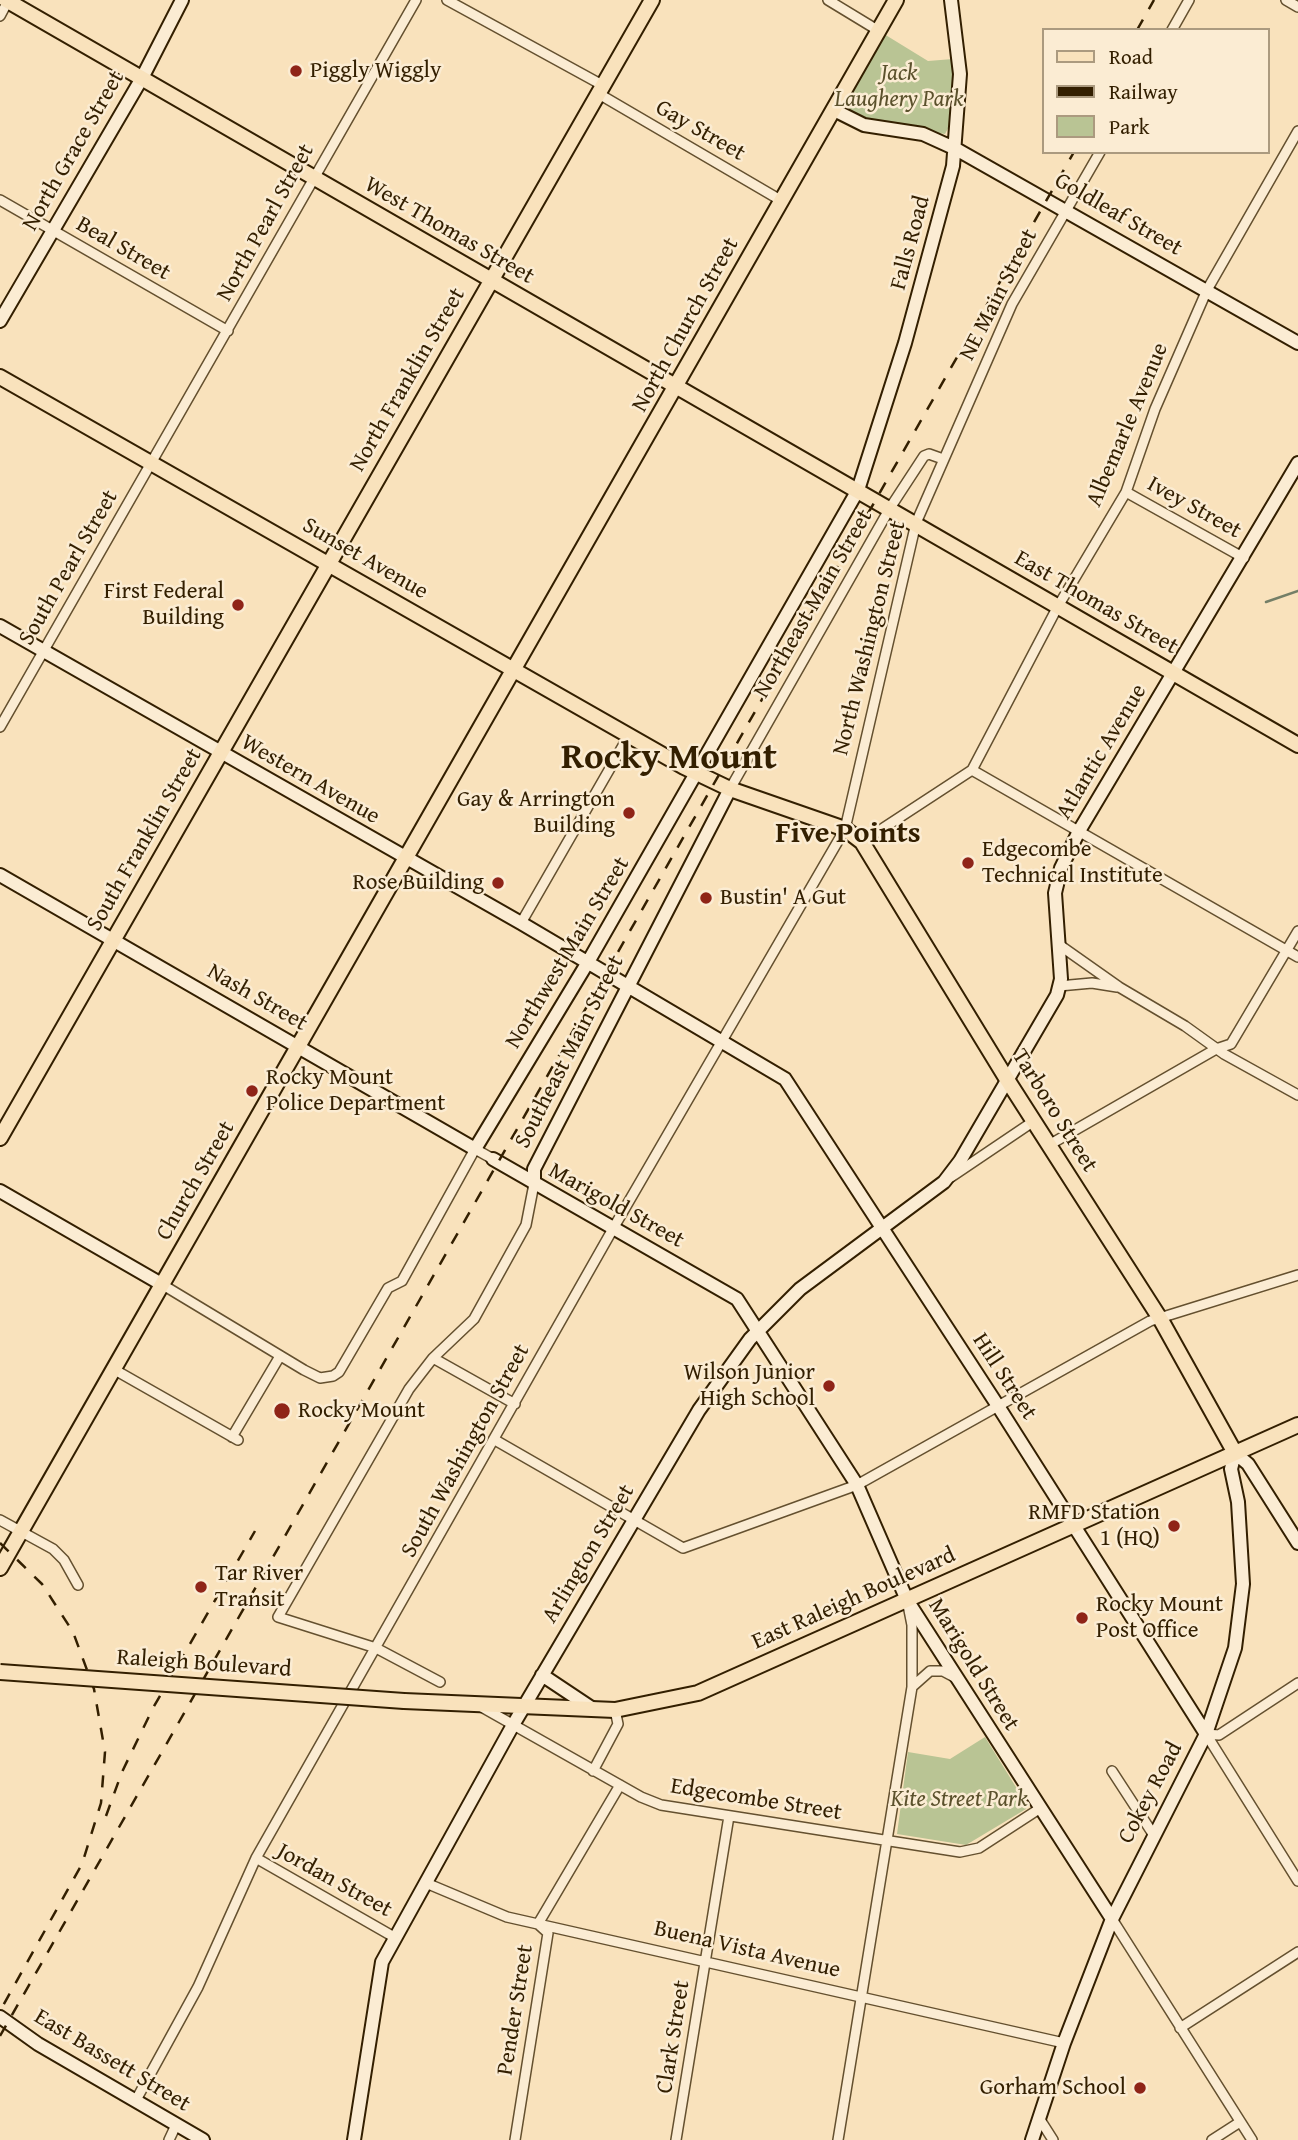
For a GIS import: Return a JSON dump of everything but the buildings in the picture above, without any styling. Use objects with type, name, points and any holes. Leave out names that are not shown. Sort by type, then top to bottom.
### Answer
[{"type":"main road","name":"North Franklin Street","points":[[330,564],[652,0]]},
{"type":"main road","name":"North Church Street","points":[[513,671],[677,389],[896,0]]},
{"type":"main road","name":"West Thomas Street","points":[[7,1],[677,389],[872,498]]},
{"type":"main road","name":"Sunset Avenue","points":[[0,377],[628,737],[703,776]]},
{"type":"main road","name":"East Thomas Street","points":[[872,498],[1057,608],[1298,745]]},
{"type":"main road","name":"South Franklin Street","points":[[0,1138],[330,564]]},
{"type":"main road","name":"Church Street","points":[[0,1568],[116,1370],[513,671]]},
{"type":"main road","name":"Tarboro Street","points":[[703,776],[730,789],[845,829],[862,842],[1008,1081],[1161,1320],[1235,1453]]},
{"type":"main road","name":"East Raleigh Boulevard","points":[[404,1702],[615,1710],[698,1693],[1298,1425]]},
{"type":"main road","name":"Raleigh Boulevard","points":[[0,1672],[404,1702]]},
{"type":"street","name":"North Grace Street","points":[[0,321],[142,78],[182,0]]},
{"type":"street","name":"North Pearl Street","points":[[150,465],[416,0]]},
{"type":"street","name":"Gay Street","points":[[447,0],[782,201]]},
{"type":"street","points":[[828,0],[879,31]]},
{"type":"street","name":"Falls Road","points":[[858,490],[905,343],[956,149],[960,74],[951,0]]},
{"type":"street","points":[[1173,28],[1189,0]]},
{"type":"street","points":[[1286,0],[1298,7]]},
{"type":"street","points":[[0,16],[7,1]]},
{"type":"street","name":"Goldleaf Street","points":[[834,110],[864,125],[923,134],[956,149],[1298,343]]},
{"type":"street","name":"Albemarle Avenue","points":[[972,770],[1057,608],[1126,492],[1155,409],[1207,290],[1298,131]]},
{"type":"street","name":"NE Main Street","points":[[943,459],[1012,304],[1099,154]]},
{"type":"street","name":"Beal Street","points":[[0,200],[228,331]]},
{"type":"street","name":"Northeast Main Street","points":[[730,789],[890,508],[924,456],[929,454],[943,459]]},
{"type":"street","name":"North Washington Street","points":[[845,829],[916,523],[943,459]]},
{"type":"street","name":"Atlantic Avenue","points":[[1008,1081],[1058,995],[1055,893],[1061,868],[1079,831],[1244,558],[1298,463]]},
{"type":"street","name":"South Pearl Street","points":[[0,727],[150,465]]},
{"type":"street","name":"Northwest Main Street","points":[[163,1285],[320,1378],[339,1372],[388,1288],[402,1281],[475,1149],[703,776],[858,490]]},
{"type":"street","name":"Ivey Street","points":[[1126,492],[1244,558]]},
{"type":"street","name":"Western Avenue","points":[[0,626],[601,970]]},
{"type":"street","points":[[521,923],[628,737]]},
{"type":"street","points":[[862,842],[972,770],[1298,957]]},
{"type":"street","name":"Southeast Main Street","points":[[376,1648],[278,1617],[409,1389],[433,1358],[474,1319],[526,1225],[534,1184],[534,1169],[626,986],[730,789]]},
{"type":"street","name":"South Washington Street","points":[[136,2101],[198,1987],[256,1858],[614,1227],[845,829]]},
{"type":"street","name":"Nash Street","points":[[0,875],[493,1159]]},
{"type":"street","points":[[1049,1145],[1216,1049],[1231,1044],[1298,931]]},
{"type":"street","points":[[1058,944],[1119,988],[1176,1020],[1216,1049],[1298,1095]]},
{"type":"street","name":"Hill Street","points":[[601,970],[785,1079],[998,1406],[1298,1881]]},
{"type":"street","points":[[1059,986],[1092,983],[1119,988]]},
{"type":"street","name":"Arlington Street","points":[[354,2140],[383,1962],[394,1937],[513,1725],[699,1410],[758,1329],[800,1289],[944,1182],[1008,1081]]},
{"type":"street","points":[[944,1182],[1034,1121]]},
{"type":"street","name":"Marigold Street","points":[[493,1159],[737,1299],[857,1485],[907,1600],[1252,2140]]},
{"type":"street","points":[[0,1191],[163,1285]]},
{"type":"street","points":[[495,1440],[683,1548],[857,1485],[1150,1321],[1161,1320],[1298,1275]]},
{"type":"street","points":[[116,1370],[235,1438],[279,1356]]},
{"type":"street","points":[[433,1358],[515,1404]]},
{"type":"street","name":"Tarboro Street","points":[[1235,1453],[1248,1465],[1298,1543]]},
{"type":"street","name":"Cokey Road","points":[[1032,2140],[1064,2043],[1112,1919],[1153,1833],[1206,1734],[1240,1629],[1243,1584],[1238,1502],[1231,1469],[1235,1453]]},
{"type":"street","points":[[0,1520],[53,1549],[64,1560],[78,1585]]},
{"type":"street","points":[[838,2140],[912,1687],[912,1625],[907,1600]]},
{"type":"street","points":[[376,1648],[440,1682]]},
{"type":"street","points":[[912,1687],[930,1671],[943,1671],[958,1679]]},
{"type":"street","points":[[542,1675],[594,1709]]},
{"type":"street","points":[[1206,1734],[1219,1735],[1298,1683]]},
{"type":"street","name":"Edgecombe Street","points":[[479,1706],[593,1771],[661,1805],[970,1851],[1039,1810]]},
{"type":"street","points":[[593,1771],[618,1724],[615,1710]]},
{"type":"street","points":[[1112,1772],[1153,1833]]},
{"type":"street","name":"Pender Street","points":[[515,2140],[548,1933],[538,1924],[620,1785]]},
{"type":"street","name":"Clark Street","points":[[676,2140],[729,1816]]},
{"type":"street","name":"Jordan Street","points":[[256,1858],[394,1937]]},
{"type":"street","name":"Buena Vista Avenue","points":[[426,1883],[486,1910],[538,1924],[1064,2043]]},
{"type":"street","points":[[1180,2028],[1298,1952]]},
{"type":"street","name":"East Bassett Street","points":[[0,2017],[38,2044],[203,2140]]},
{"type":"street","points":[[1039,2118],[1053,2140]]},
{"type":"street","points":[[1212,2140],[1240,2122]]},
{"type":"street","points":[[169,2140],[176,2125]]},
{"type":"green space","name":"Jack Laughery Park","points":[[884,34],[928,61],[953,59],[953,119],[945,134],[884,124],[849,111],[847,101]]},
{"type":"green space","name":"Kite Street Park","points":[[985,1737],[1027,1805],[1026,1809],[966,1845],[897,1834],[908,1752],[950,1759]]},
{"type":"waterway","points":[[1266,602],[1298,591]]},
{"type":"railway","points":[[1138,28],[1154,0]]},
{"type":"railway","points":[[0,2036],[1073,154]]},
{"type":"railway","points":[[106,1816],[122,1772],[153,1708],[255,1531]]},
{"type":"railway","points":[[0,1543],[42,1584],[73,1632],[94,1689],[105,1752],[101,1803],[82,1864],[0,2011]]},
{"type":"place","name":"Piggly Wiggly","points":[[296,71]]},
{"type":"place","name":"First Federal Building","points":[[238,605]]},
{"type":"place","name":"Gay & Arrington Building","points":[[629,813]]},
{"type":"place","name":"Edgecombe Technical Institute","points":[[968,863]]},
{"type":"place","name":"Rose Building","points":[[498,883]]},
{"type":"place","name":"Bustin' A Gut","points":[[706,898]]},
{"type":"place","name":"Rocky Mount Police Department","points":[[252,1091]]},
{"type":"place","name":"Wilson Junior High School","points":[[829,1386]]},
{"type":"place","name":"Rocky Mount","points":[[282,1411]]},
{"type":"place","name":"RMFD Station 1 (HQ)","points":[[1174,1526]]},
{"type":"place","name":"Tar River Transit","points":[[201,1587]]},
{"type":"place","name":"Rocky Mount Post Office","points":[[1082,1618]]},
{"type":"place","name":"Gorham School","points":[[1140,2088]]},
{"type":"district","name":"Rocky Mount","points":[[669,759]]},
{"type":"district","name":"Five Points","points":[[848,834]]}]
